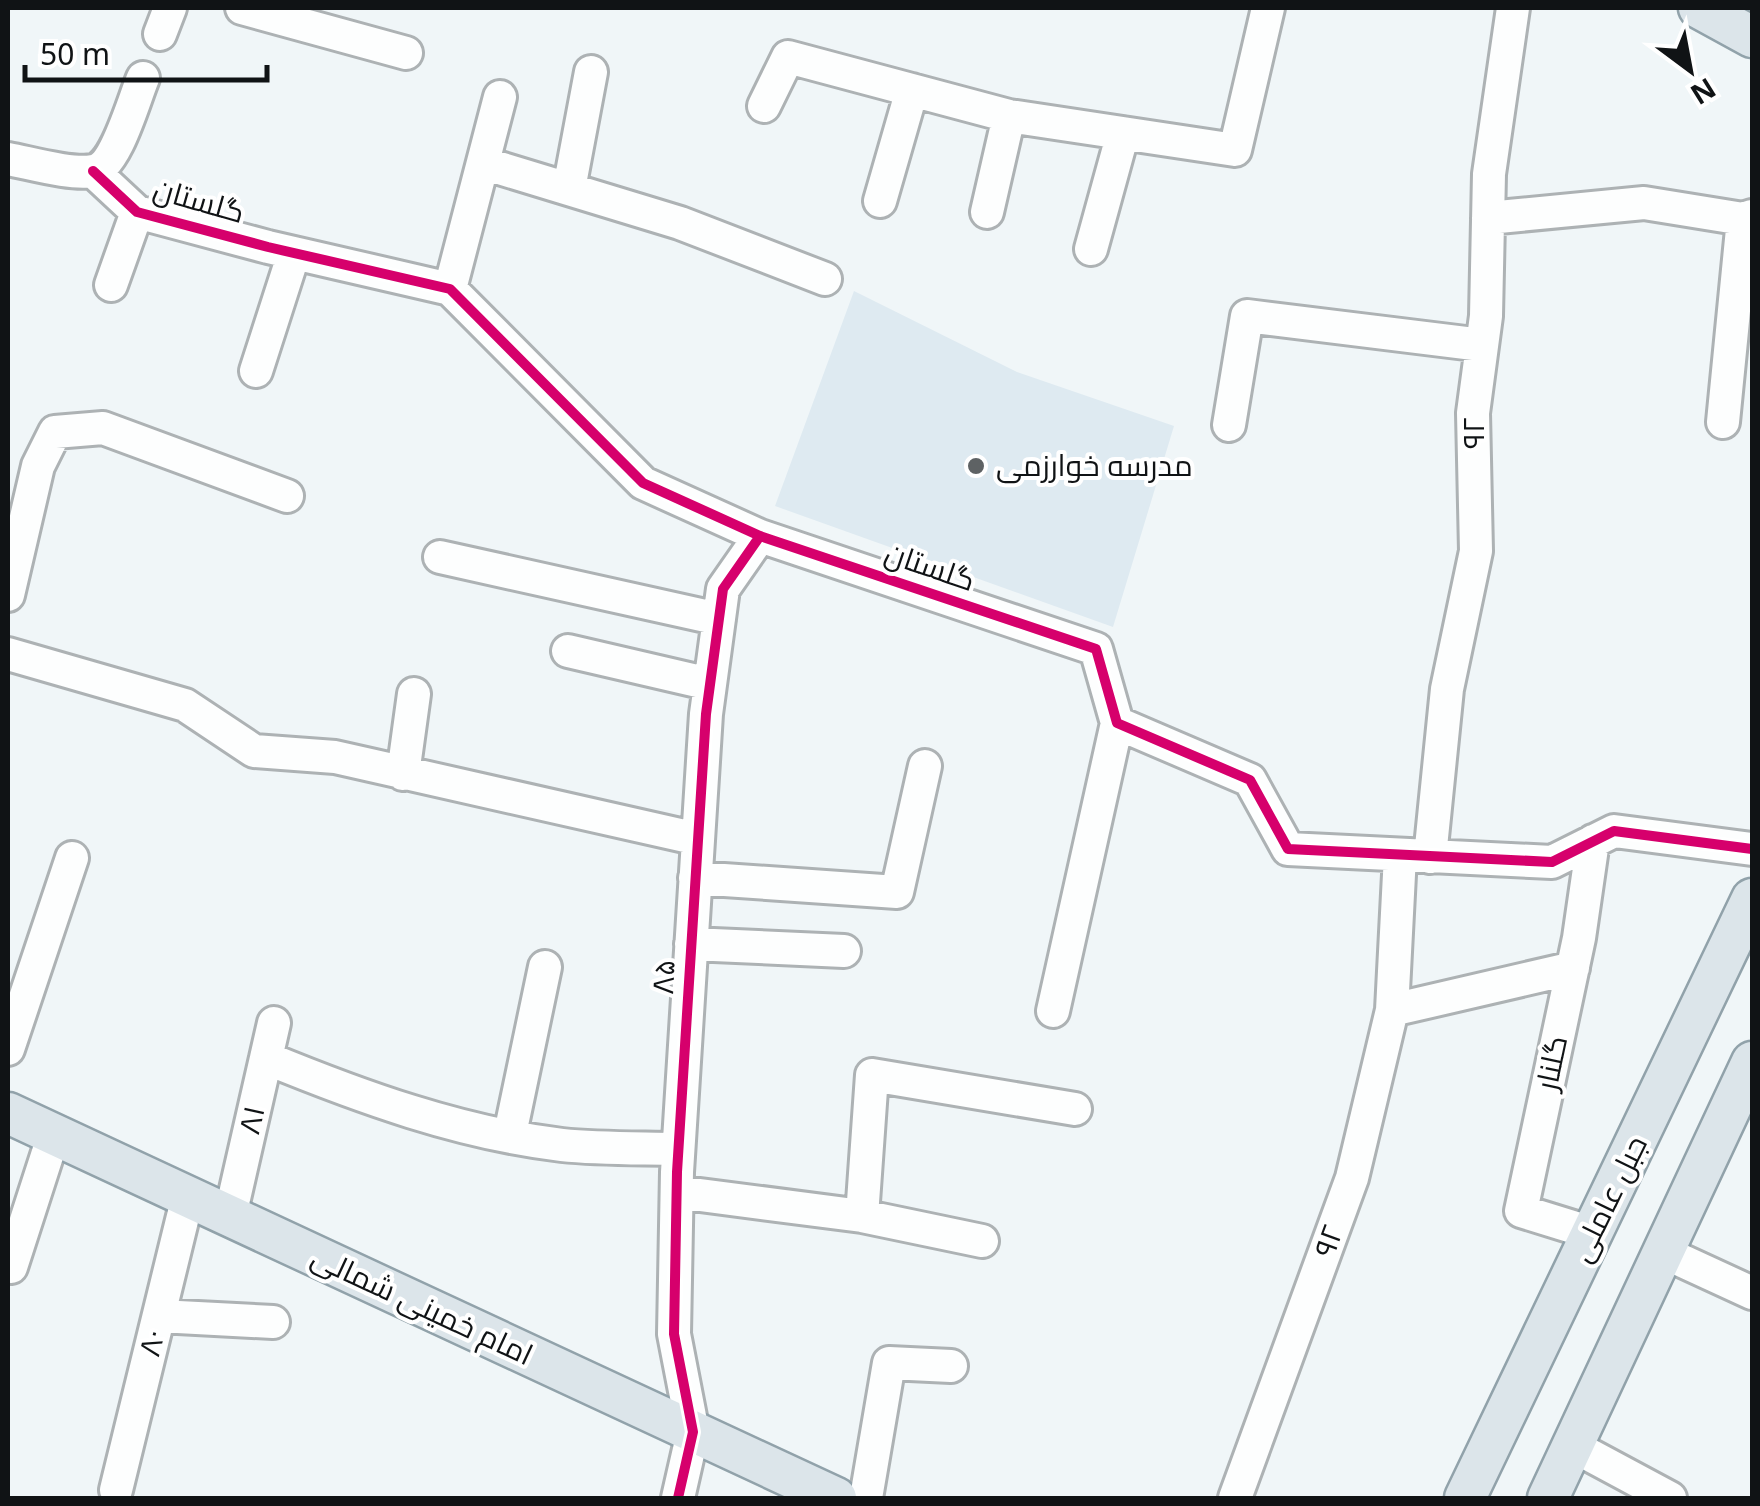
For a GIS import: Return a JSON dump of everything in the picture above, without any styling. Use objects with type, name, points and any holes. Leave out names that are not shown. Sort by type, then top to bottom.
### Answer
[{"type":"main road","points":[[1699,8],[1752,37]]},
{"type":"main road","name":"جبل عاملی","points":[[1465,1498],[1752,898]]},
{"type":"main road","points":[[1548,1498],[1752,1062]]},
{"type":"main road","name":"امام خمینی شمالی","points":[[8,1113],[836,1498]]},
{"type":"street","points":[[242,8],[406,54]]},
{"type":"street","points":[[764,106],[788,57],[1009,116],[1235,150],[1268,8]]},
{"type":"street","name":"۹۲","points":[[1235,1498],[1352,1178],[1392,1010],[1415,856],[1476,551],[1473,413],[1486,316],[1489,174],[1512,8]]},
{"type":"street","points":[[569,189],[591,72]]},
{"type":"street","points":[[8,159],[93,172],[105,166],[143,78]]},
{"type":"street","points":[[880,201],[912,90]]},
{"type":"street","points":[[450,288],[500,97]]},
{"type":"street","points":[[987,212],[1009,116]]},
{"type":"street","points":[[1091,249],[1124,133]]},
{"type":"street","points":[[483,164],[680,223],[826,280]]},
{"type":"street","name":"گلستان","points":[[93,172],[137,212],[450,288],[642,483],[760,536],[1096,650],[1116,723]]},
{"type":"street","points":[[1488,218],[1644,203],[1748,218],[1724,422]]},
{"type":"street","points":[[111,285],[137,212]]},
{"type":"street","points":[[256,372],[294,253]]},
{"type":"street","points":[[1229,425],[1247,316],[1482,345]]},
{"type":"street","points":[[8,595],[38,466],[55,432],[103,428],[287,496]]},
{"type":"street","name":"۸۵","points":[[693,1432],[674,1334],[678,1149],[698,839],[710,684],[723,589],[760,536]]},
{"type":"street","points":[[440,557],[719,619]]},
{"type":"street","points":[[568,652],[710,684]]},
{"type":"street","points":[[8,654],[185,705],[254,751],[335,757],[698,839]]},
{"type":"street","points":[[403,774],[414,694]]},
{"type":"street","points":[[1053,1010],[1116,723],[1250,780],[1288,849],[1552,862],[1614,832],[1752,848]]},
{"type":"street","points":[[696,878],[896,892],[925,766]]},
{"type":"street","name":"گلنار","points":[[1592,1234],[1521,1211],[1572,968],[1593,841]]},
{"type":"street","points":[[8,1050],[72,858]]},
{"type":"street","points":[[691,944],[844,951]]},
{"type":"street","points":[[510,1134],[545,967]]},
{"type":"street","points":[[1392,1010],[1572,968]]},
{"type":"street","name":"۸۱","points":[[230,1216],[274,1023]]},
{"type":"street","points":[[266,1058],[398,1107],[510,1134],[562,1145],[678,1149]]},
{"type":"street","points":[[862,1216],[872,1075],[1075,1109]]},
{"type":"street","points":[[11,1267],[54,1134]]},
{"type":"street","points":[[677,1192],[862,1216],[982,1241]]},
{"type":"street","name":"۸۰","points":[[116,1490],[188,1196]]},
{"type":"street","points":[[1664,1252],[1752,1293]]},
{"type":"street","points":[[159,1316],[272,1322]]},
{"type":"street","points":[[866,1498],[889,1362],[951,1366]]},
{"type":"street","points":[[678,1498],[693,1432]]},
{"type":"street","points":[[1573,1446],[1670,1498]]},
{"type":"shaded area","name":"مدرسه خوارزمی","points":[[854,291],[1017,372],[1174,426],[1113,627],[775,506]]},
{"type":"cycle path","points":[[93,171],[137,212],[450,289],[643,483],[760,536],[1096,649],[1117,723],[1250,780],[1288,849],[1552,862],[1614,831],[1752,849]]},
{"type":"cycle path","points":[[678,1498],[693,1432],[674,1334],[677,1172],[706,714],[723,589],[760,536]]},
{"type":"place","name":"مدرسه خوارزمی","points":[[976,466]]}]
